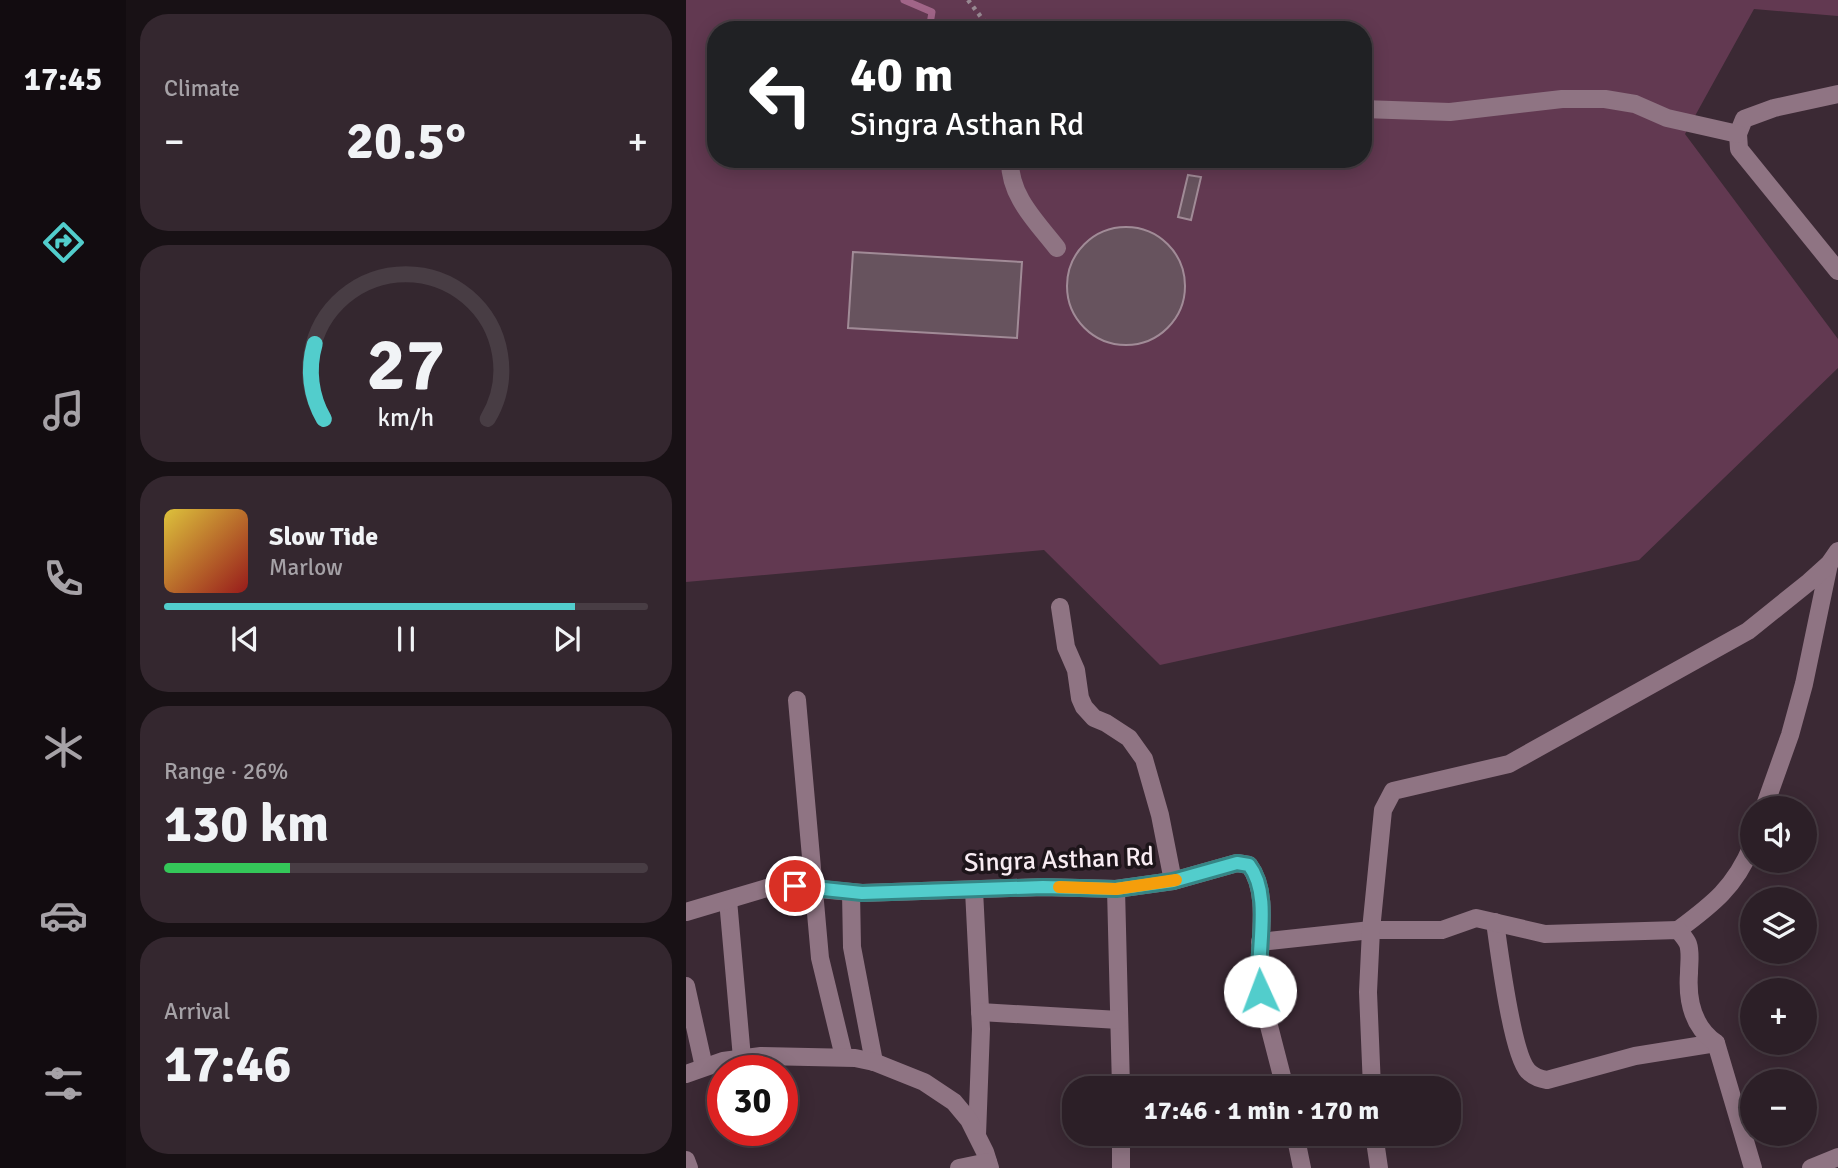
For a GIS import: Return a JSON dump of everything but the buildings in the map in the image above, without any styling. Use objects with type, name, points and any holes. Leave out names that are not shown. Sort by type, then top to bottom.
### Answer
[{"type":"street","points":[[1838,94],[1774,108],[1744,119],[1738,134],[1739,149],[1838,271]]},
{"type":"street","points":[[1372,110],[1431,113],[1562,99],[1605,99],[1634,104],[1667,118],[1738,134]]},
{"type":"street","points":[[1011,168],[1013,186],[1024,207],[1057,248]]},
{"type":"street","points":[[1768,796],[1790,735],[1804,684],[1833,558]]},
{"type":"street","points":[[1372,1076],[1368,992],[1371,930],[1383,810],[1393,791],[1509,764],[1748,631],[1833,558]]},
{"type":"street","points":[[1060,607],[1066,647],[1076,670],[1084,707],[1094,718],[1129,738],[1144,759],[1160,815],[1173,881]]},
{"type":"street","points":[[797,701],[822,973],[844,1057]]},
{"type":"street","name":"Singra Asthan Rd","points":[[686,912],[777,885],[851,892],[1043,887],[1116,889],[1173,881],[1237,863],[1249,865],[1254,872],[1262,923],[1258,975],[1260,991],[1281,1076]]},
{"type":"street","points":[[1260,942],[1371,930],[1442,930],[1476,918],[1545,933],[1678,930],[1714,904],[1740,870]]},
{"type":"street","points":[[1116,889],[1121,1076]]},
{"type":"street","points":[[974,890],[980,1012],[977,1135]]},
{"type":"street","points":[[851,892],[852,947],[874,1062]]},
{"type":"street","points":[[728,900],[743,1055]]},
{"type":"street","points":[[1494,922],[1520,1055],[1528,1070],[1538,1078],[1547,1080],[1635,1056],[1716,1043]]},
{"type":"street","points":[[1678,930],[1688,944],[1690,996],[1697,1024],[1705,1035],[1716,1043],[1753,1168]]},
{"type":"street","points":[[686,986],[705,1067],[686,1074]]},
{"type":"street","points":[[980,1012],[1119,1020]]},
{"type":"street","points":[[798,1056],[844,1057],[874,1062],[924,1082],[954,1102],[969,1120],[989,1165],[959,1168]]},
{"type":"street","points":[[1121,1146],[1121,1168]]},
{"type":"street","points":[[1298,1146],[1303,1168]]},
{"type":"street","points":[[1376,1146],[1380,1168]]},
{"type":"street","points":[[1811,1168],[1838,1157]]},
{"type":"street","points":[[686,1160],[690,1168]]},
{"type":"path","points":[[968,0],[984,21]]},
{"type":"shaded area","points":[[686,0],[1838,0],[1838,16],[1754,9],[1685,134],[1838,339],[1838,368],[1639,560],[1160,665],[1044,550],[686,582]]},
{"type":"waterway","points":[[904,0],[932,12],[930,21]]},
{"type":"slow traffic","points":[[1059,887],[1116,889],[1176,880]]},
{"type":"route","points":[[795,886],[862,893],[1043,887],[1116,889],[1173,881],[1237,863],[1249,865],[1258,886],[1262,923],[1258,955],[1260,991]]}]
